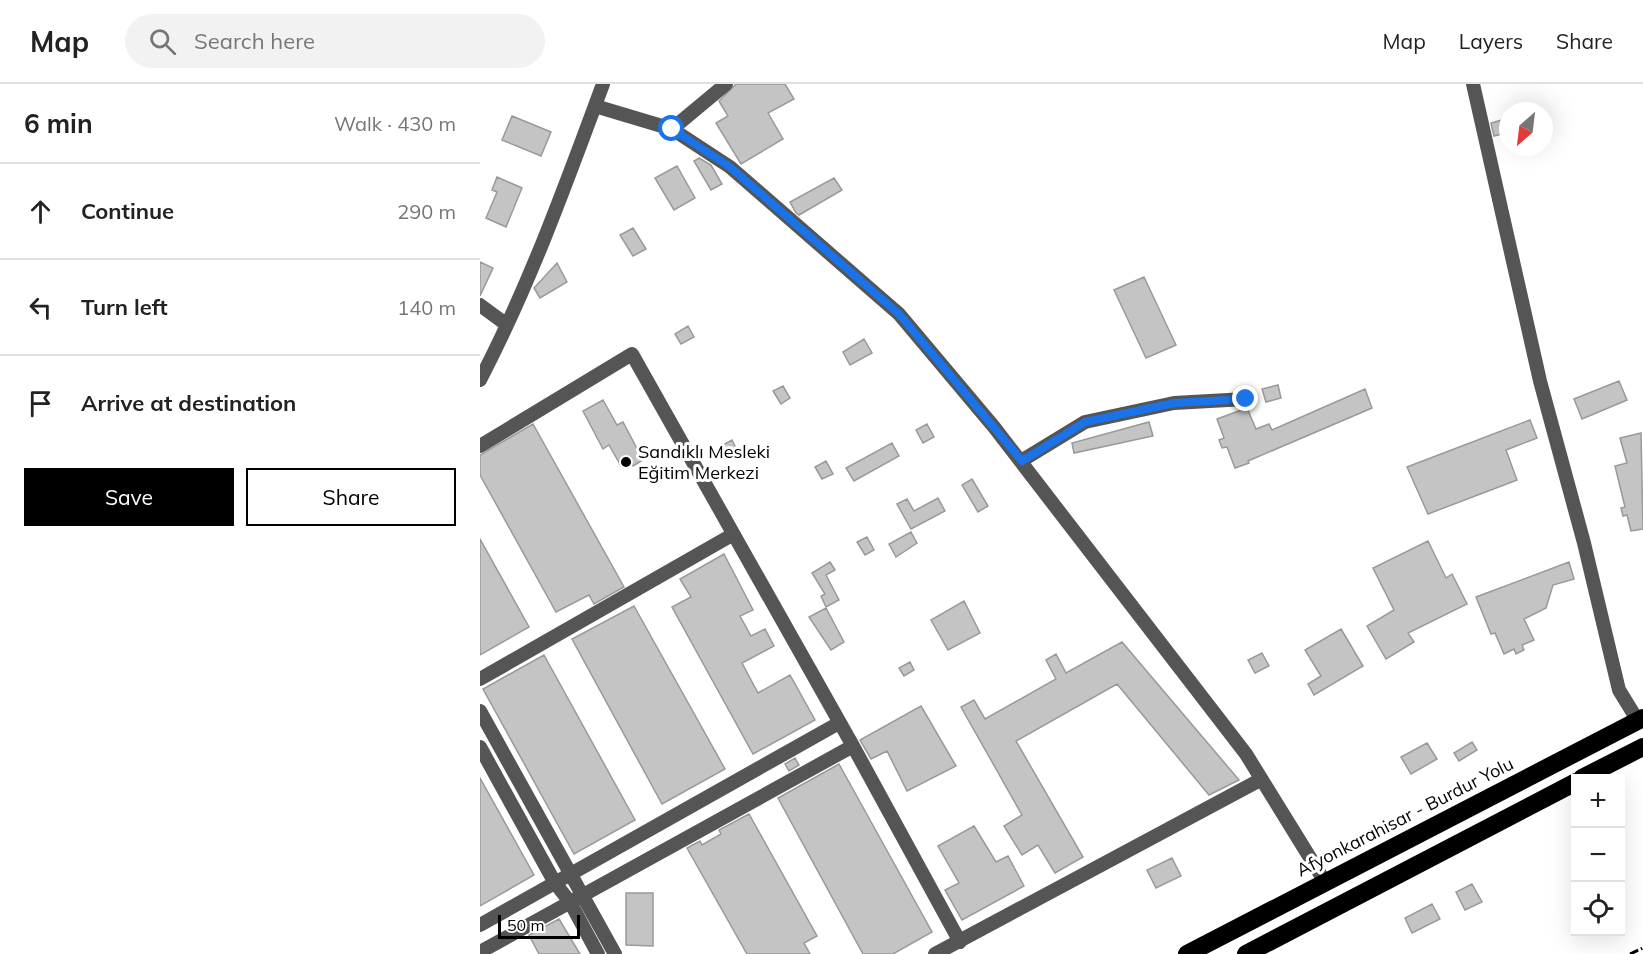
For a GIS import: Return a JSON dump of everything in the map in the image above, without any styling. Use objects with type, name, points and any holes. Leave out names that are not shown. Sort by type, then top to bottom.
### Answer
[{"type":"highway","name":"Afyonkarahisar - Burdur Yolu","points":[[1187,954],[1640,719]]},
{"type":"highway","points":[[1590,774],[1643,747]]},
{"type":"highway","points":[[1246,954],[1571,784]]},
{"type":"street","points":[[672,129],[726,84]]},
{"type":"street","points":[[1473,84],[1540,381],[1584,543],[1619,690],[1640,719]]},
{"type":"street","points":[[480,380],[507,324],[561,197],[595,106],[599,86]]},
{"type":"street","points":[[595,106],[672,129],[730,167],[899,314],[1022,461],[1246,754],[1325,882]]},
{"type":"street","points":[[480,305],[507,324]]},
{"type":"street","points":[[480,447],[632,354],[853,746],[960,942]]},
{"type":"street","points":[[1022,461],[1085,422],[1174,403],[1246,399]]},
{"type":"street","points":[[480,679],[732,535]]},
{"type":"street","points":[[480,711],[615,954]]},
{"type":"street","points":[[480,925],[572,876],[840,723]]},
{"type":"street","points":[[480,952],[853,746]]},
{"type":"street","points":[[480,747],[555,884],[570,902],[598,954]]},
{"type":"street","points":[[935,954],[1260,780]]},
{"type":"building","points":[[736,84],[785,84],[794,99],[768,113],[783,139],[741,164],[716,123],[728,116],[719,101]]},
{"type":"building","points":[[512,116],[551,132],[541,156],[502,140]]},
{"type":"building","points":[[1499,121],[1499,135],[1494,136],[1491,123]]},
{"type":"building","points":[[699,158],[711,165],[722,184],[711,190],[694,161]]},
{"type":"building","points":[[677,166],[695,198],[674,210],[655,178]]},
{"type":"building","points":[[497,177],[522,188],[506,227],[486,218],[497,192],[492,190]]},
{"type":"building","points":[[834,178],[842,190],[799,215],[796,213],[790,202]]},
{"type":"building","points":[[633,228],[646,249],[633,256],[620,235]]},
{"type":"building","points":[[480,262],[493,268],[480,296]]},
{"type":"building","points":[[557,263],[567,282],[540,298],[534,288]]},
{"type":"building","points":[[1144,277],[1176,345],[1146,358],[1114,290]]},
{"type":"building","points":[[688,326],[694,337],[681,344],[675,334]]},
{"type":"building","points":[[864,339],[872,353],[850,365],[843,352]]},
{"type":"building","points":[[1619,381],[1627,400],[1582,419],[1574,399]]},
{"type":"building","points":[[1278,385],[1281,398],[1266,402],[1262,389]]},
{"type":"building","points":[[783,386],[790,398],[781,404],[773,391]]},
{"type":"building","points":[[1365,389],[1372,408],[1248,461],[1249,463],[1235,468],[1227,447],[1222,448],[1219,440],[1224,438],[1217,419],[1247,408],[1256,429],[1269,424],[1272,430]]},
{"type":"building","points":[[603,400],[617,425],[623,422],[643,460],[633,466],[630,461],[621,466],[609,445],[603,449],[583,411]]},
{"type":"building","points":[[1530,420],[1537,438],[1506,450],[1517,480],[1428,514],[1407,467]]},
{"type":"building","points":[[1149,422],[1153,436],[1074,453],[1072,443]]},
{"type":"building","points":[[533,424],[624,587],[594,604],[589,595],[556,612],[480,475],[480,455]]},
{"type":"building","points":[[927,424],[934,437],[923,443],[916,430]]},
{"type":"building","points":[[1641,433],[1643,529],[1631,531],[1627,515],[1623,516],[1621,508],[1625,507],[1615,466],[1627,463],[1620,438]]},
{"type":"building","points":[[732,440],[737,450],[725,457],[719,447]]},
{"type":"building","points":[[892,443],[899,456],[854,481],[846,468]]},
{"type":"building","points":[[826,461],[833,474],[822,479],[815,467]]},
{"type":"building","points":[[972,479],[988,506],[978,512],[962,485]]},
{"type":"building","points":[[938,498],[945,511],[911,529],[897,504],[907,499],[914,511]]},
{"type":"building","points":[[911,532],[917,543],[896,557],[889,544]]},
{"type":"building","points":[[867,537],[874,550],[865,555],[857,542]]},
{"type":"building","points":[[480,539],[529,627],[480,655]]},
{"type":"building","points":[[1428,541],[1446,578],[1452,574],[1467,604],[1408,633],[1414,642],[1386,659],[1367,626],[1394,610],[1373,568]]},
{"type":"building","points":[[724,554],[753,610],[740,616],[751,636],[765,629],[774,646],[742,663],[758,693],[790,675],[815,720],[753,754],[672,607],[691,597],[680,579]]},
{"type":"building","points":[[830,562],[835,570],[826,575],[839,600],[826,607],[821,596],[825,594],[812,573]]},
{"type":"building","points":[[1569,562],[1574,579],[1553,585],[1546,608],[1524,619],[1534,640],[1522,645],[1524,650],[1516,654],[1514,649],[1504,654],[1495,633],[1491,634],[1476,597]]},
{"type":"building","points":[[964,601],[980,633],[948,650],[931,620]]},
{"type":"building","points":[[634,606],[725,769],[662,804],[572,639]]},
{"type":"building","points":[[826,608],[844,642],[831,650],[809,617]]},
{"type":"building","points":[[1341,629],[1363,666],[1314,695],[1308,684],[1321,676],[1305,650]]},
{"type":"building","points":[[1122,642],[1239,780],[1209,795],[1117,684],[1016,741],[1083,857],[1055,873],[1038,845],[1022,855],[1004,826],[1022,815],[961,707],[974,700],[985,719],[1056,679],[1046,660],[1056,654],[1066,673]]},
{"type":"building","points":[[1262,653],[1269,666],[1255,673],[1248,660]]},
{"type":"building","points":[[544,655],[635,820],[574,854],[483,689]]},
{"type":"building","points":[[910,662],[914,670],[904,676],[899,668]]},
{"type":"building","points":[[921,706],[956,766],[907,791],[887,751],[871,759],[860,740]]},
{"type":"building","points":[[1472,742],[1477,750],[1459,761],[1454,753]]},
{"type":"building","points":[[1427,743],[1437,759],[1411,774],[1401,757]]},
{"type":"building","points":[[795,758],[799,765],[789,771],[785,764]]},
{"type":"building","points":[[839,764],[932,932],[893,954],[863,954],[778,798]]},
{"type":"building","points":[[480,778],[534,875],[480,906]]},
{"type":"building","points":[[749,814],[817,936],[804,943],[810,954],[747,954],[687,848],[700,841],[702,845],[721,834],[719,830]]},
{"type":"building","points":[[974,826],[996,862],[1008,856],[1024,886],[962,920],[945,890],[959,883],[938,846]]},
{"type":"building","points":[[1172,858],[1181,876],[1156,888],[1147,870]]},
{"type":"building","points":[[1472,884],[1482,902],[1465,910],[1456,892]]},
{"type":"building","points":[[626,893],[653,893],[653,946],[626,945]]},
{"type":"building","points":[[1432,904],[1440,919],[1412,933],[1405,918]]},
{"type":"building","points":[[559,919],[580,954],[539,954],[529,935]]},
{"type":"railway","points":[[1630,954],[1643,948]]},
{"type":"place","name":"Sandıklı Mesleki Eğitim Merkezi","points":[[626,462]]},
{"type":"route","points":[[672,129],[730,167],[789,221],[899,314],[1022,461],[1085,422],[1174,403],[1246,399]]}]
